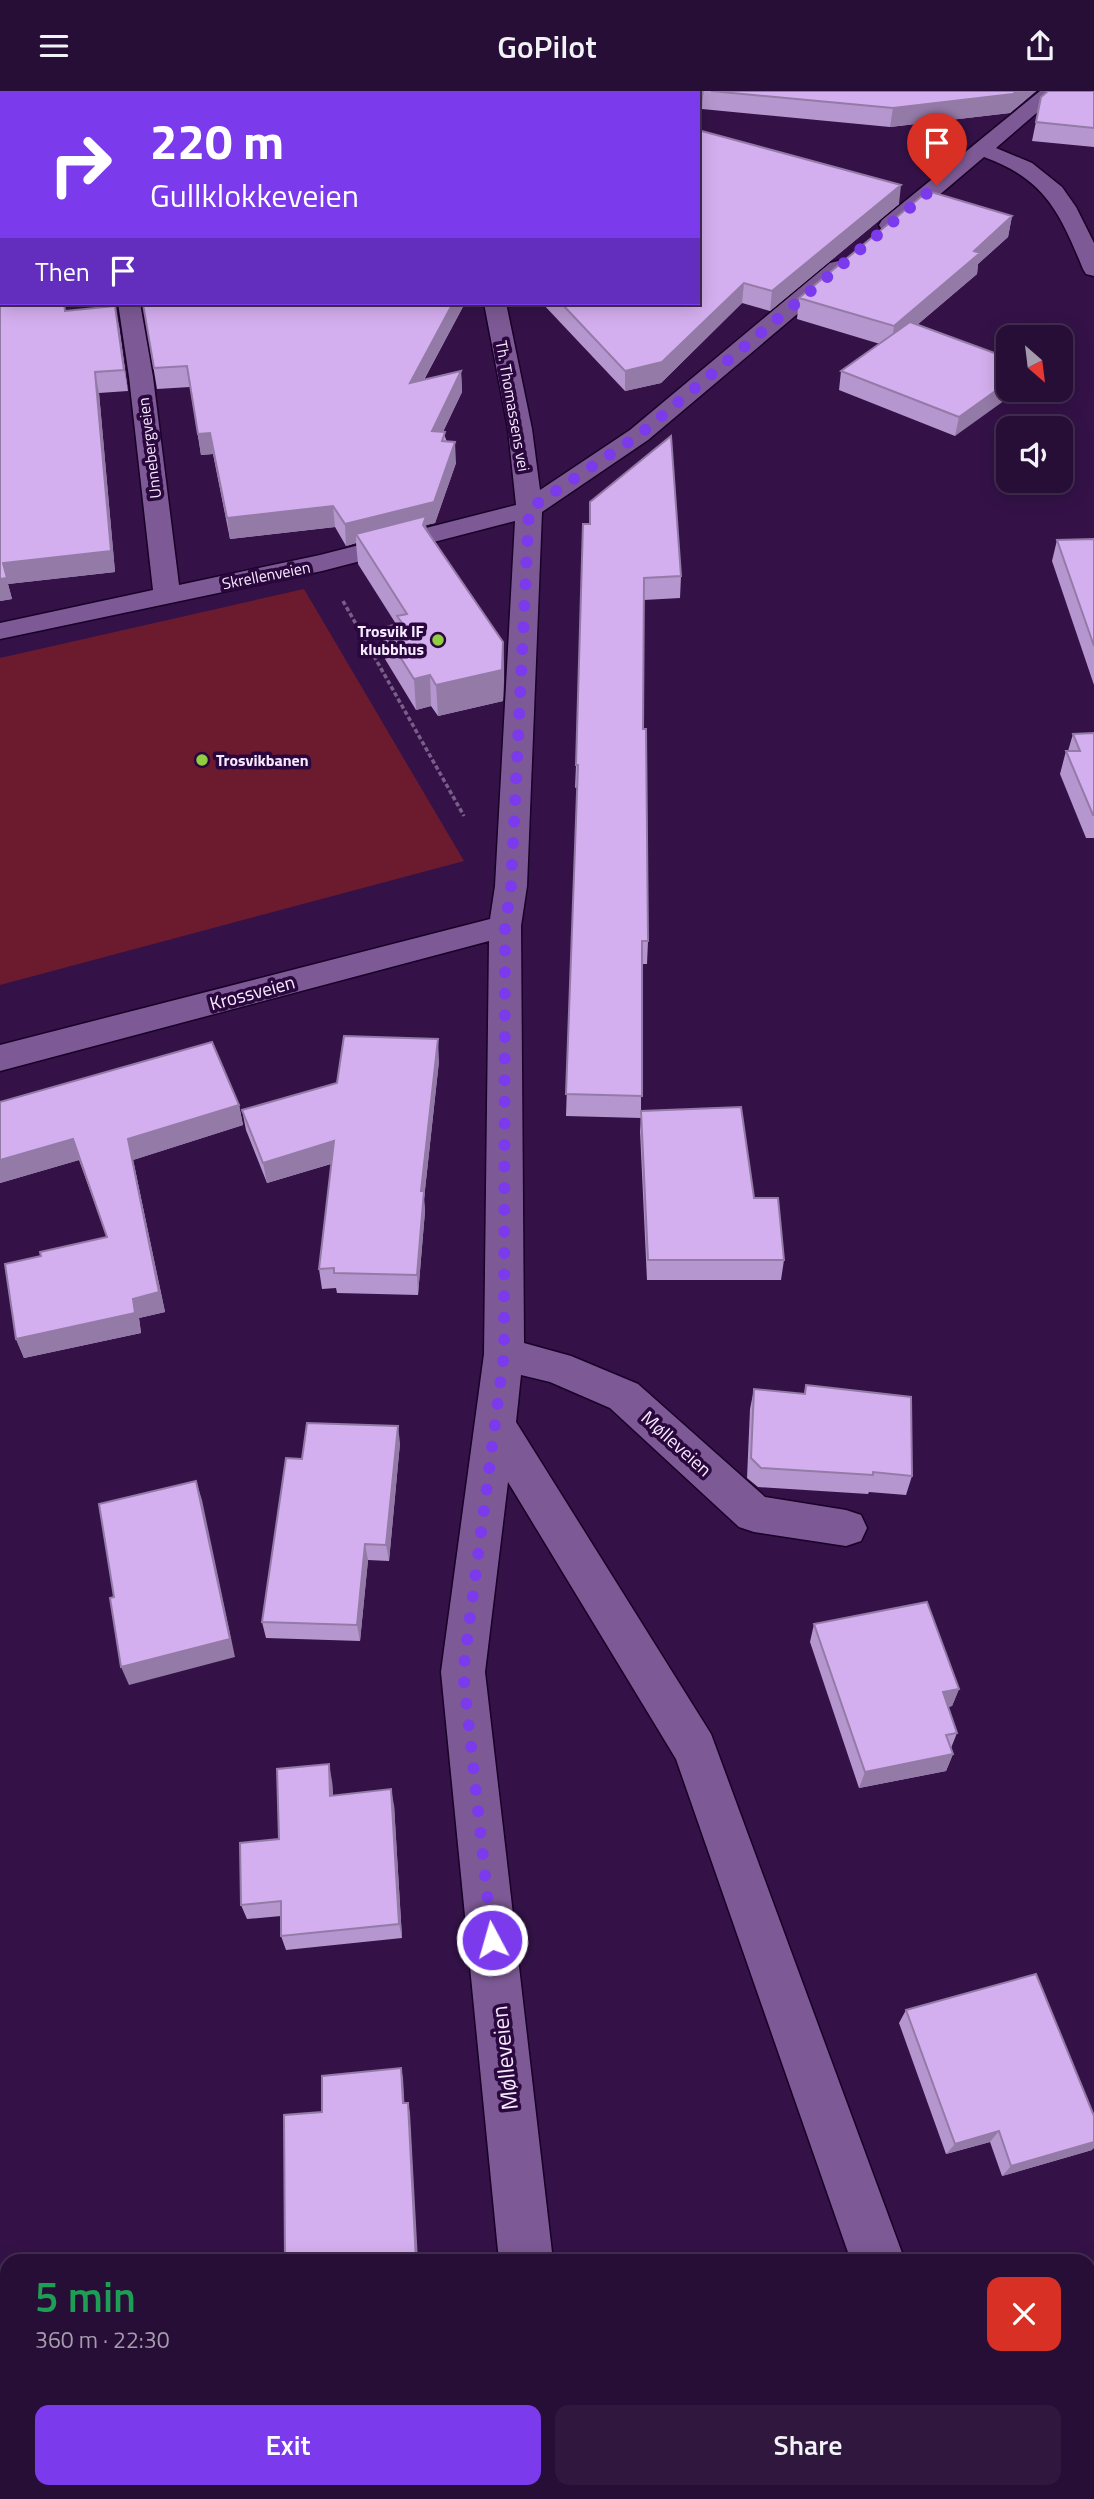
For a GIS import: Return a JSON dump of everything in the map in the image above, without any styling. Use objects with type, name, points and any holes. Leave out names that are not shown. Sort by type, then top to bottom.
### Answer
[{"type":"street","points":[[873,239],[1052,91]]},
{"type":"street","points":[[980,149],[1009,158],[1042,176],[1088,239],[1094,269]]},
{"type":"street","name":"Skrellenveien","points":[[0,631],[322,563],[529,509],[639,435],[852,257]]},
{"type":"street","name":"Unnebergveien","points":[[129,305],[141,377],[167,595]]},
{"type":"street","name":"Th. Thomassens vei","points":[[495,305],[520,429],[529,509]]},
{"type":"street","name":"Mølleveien","points":[[525,2254],[463,1672],[504,1354],[505,926],[511,886],[529,509]]},
{"type":"street","name":"Krossveien","points":[[0,1058],[505,926]]},
{"type":"street","name":"Mølleveien","points":[[504,1354],[557,1368],[624,1396],[754,1514],[846,1528]]},
{"type":"street","points":[[495,1424],[695,1749],[875,2254]]},
{"type":"path","points":[[322,563],[478,841],[511,886]]},
{"type":"shaded area","name":"Trosvikbanen","points":[[304,589],[464,861],[0,985],[0,658]]},
{"type":"building","points":[[711,91],[1017,91],[1013,94],[893,108]]},
{"type":"building","points":[[1048,91],[1094,91],[1094,128],[1036,122],[1041,97]]},
{"type":"building","points":[[700,131],[901,185],[772,291],[744,283],[662,362],[625,371],[563,305],[700,305]]},
{"type":"building","points":[[928,191],[1012,216],[974,251],[980,253],[894,326],[799,298]]},
{"type":"building","points":[[0,305],[64,305],[65,311],[115,306],[124,370],[95,372],[111,551],[3,563],[7,578],[0,579]]},
{"type":"building","points":[[143,305],[452,305],[410,383],[461,371],[432,431],[445,432],[442,441],[455,442],[434,502],[345,524],[333,506],[227,518],[210,433],[198,434],[187,366],[154,368]]},
{"type":"building","points":[[910,322],[996,354],[996,391],[959,417],[841,371]]},
{"type":"building","points":[[671,436],[681,576],[644,578],[643,729],[646,729],[648,941],[642,941],[642,1096],[566,1094],[578,765],[583,524],[590,524],[590,502]]},
{"type":"building","points":[[426,516],[423,525],[503,642],[502,670],[436,685],[430,675],[414,679],[382,628],[402,623],[397,616],[407,614],[356,534]]},
{"type":"building","points":[[1094,539],[1094,646],[1057,540]]},
{"type":"building","points":[[1094,733],[1093,815],[1066,751],[1080,751],[1073,734]]},
{"type":"building","points":[[344,1036],[438,1039],[421,1191],[424,1191],[417,1275],[334,1273],[334,1268],[319,1269],[334,1141],[263,1163],[242,1110],[337,1083]]},
{"type":"building","points":[[212,1042],[239,1105],[128,1139],[159,1292],[133,1299],[135,1313],[16,1339],[5,1264],[41,1256],[40,1252],[107,1237],[73,1139],[0,1160],[0,1102]]},
{"type":"building","points":[[741,1107],[754,1198],[778,1198],[784,1260],[648,1260],[641,1111]]},
{"type":"building","points":[[806,1385],[911,1397],[912,1476],[761,1468],[751,1458],[754,1389],[805,1394]]},
{"type":"building","points":[[307,1423],[398,1426],[386,1545],[365,1544],[357,1625],[262,1622],[286,1458],[302,1459]]},
{"type":"building","points":[[196,1481],[230,1639],[121,1667],[110,1598],[114,1597],[99,1504]]},
{"type":"building","points":[[927,1602],[959,1689],[943,1692],[957,1733],[946,1735],[953,1754],[865,1772],[814,1624]]},
{"type":"building","points":[[329,1764],[330,1796],[391,1789],[399,1924],[281,1936],[281,1901],[241,1905],[240,1843],[279,1839],[277,1769]]},
{"type":"building","points":[[1036,1974],[1094,2116],[1094,2142],[1011,2166],[999,2131],[955,2144],[906,2010]]},
{"type":"building","points":[[401,2068],[403,2103],[408,2103],[416,2254],[285,2254],[284,2115],[322,2112],[322,2076]]},
{"type":"place","name":"Trosvik IF klubbhus","points":[[438,640]]},
{"type":"place","name":"Trosvikbanen","points":[[202,760]]},
{"type":"route","points":[[492,1940],[463,1672],[504,1354],[505,926],[511,886],[529,509],[639,435],[937,185]]}]
